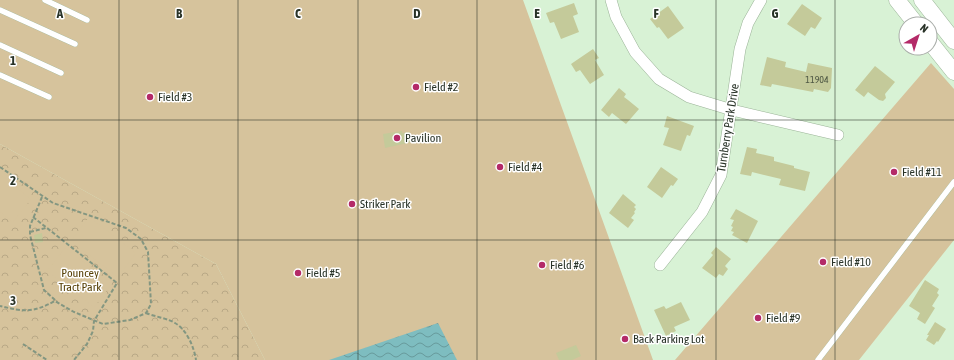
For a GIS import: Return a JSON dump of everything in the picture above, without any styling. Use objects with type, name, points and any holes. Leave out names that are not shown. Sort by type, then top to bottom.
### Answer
[{"type":"main road","points":[[897,0],[910,16]]},
{"type":"main road","points":[[922,0],[954,41]]},
{"type":"main road","points":[[938,52],[954,72]]},
{"type":"street","points":[[611,0],[616,17],[635,52],[659,79],[689,97],[732,110],[838,136]]},
{"type":"street","name":"Turnberry Park Drive","points":[[660,265],[702,212],[721,175],[740,50],[748,23],[761,0]]},
{"type":"lane","points":[[45,0],[87,20]]},
{"type":"lane","points":[[0,10],[75,44]]},
{"type":"lane","points":[[0,45],[61,73]]},
{"type":"lane","points":[[0,75],[49,97]]},
{"type":"lane","points":[[818,360],[954,182]]},
{"type":"path","points":[[0,167],[53,203],[126,228],[140,239],[148,252],[151,304],[146,313],[130,320],[103,324],[55,301],[44,290],[30,232],[33,217],[42,196]]},
{"type":"path","points":[[33,217],[117,283],[94,321],[93,331],[87,344],[74,360]]},
{"type":"path","points":[[30,232],[47,228]]},
{"type":"path","points":[[0,306],[28,311],[39,309],[55,301]]},
{"type":"path","points":[[146,313],[175,322],[184,332],[194,350],[196,360]]},
{"type":"path","points":[[23,344],[47,360]]},
{"type":"green space","name":"Striker Park","points":[[0,0],[523,0],[653,360],[265,360],[216,264],[0,144]]},
{"type":"green space","points":[[931,63],[954,89],[954,240],[859,360],[675,360]]},
{"type":"green space","name":"Pouncey Tract Park","points":[[0,144],[216,264],[265,360],[0,360]]},
{"type":"green space","points":[[0,175],[31,199],[13,222],[0,212]]},
{"type":"green space","points":[[89,217],[136,253],[118,277],[71,241]]},
{"type":"green space","points":[[65,248],[112,284],[94,307],[47,271]]},
{"type":"water","points":[[438,323],[457,360],[329,360]]},
{"type":"building","points":[[574,3],[578,14],[573,16],[579,32],[561,39],[554,22],[550,23],[546,13]]},
{"type":"building","points":[[802,4],[822,18],[815,29],[811,27],[805,36],[787,24]]},
{"type":"building","points":[[668,6],[684,28],[668,39],[659,27],[657,28],[650,19]]},
{"type":"building","points":[[593,49],[599,58],[595,60],[604,75],[590,84],[580,70],[576,72],[571,64]]},
{"type":"building","points":[[767,57],[786,62],[785,67],[806,72],[808,63],[832,68],[831,88],[828,92],[814,89],[813,92],[772,84],[771,87],[760,85]]},
{"type":"building","points":[[875,66],[895,82],[885,94],[886,98],[883,101],[879,100],[868,92],[864,97],[855,90]]},
{"type":"building","points":[[619,88],[626,94],[624,97],[639,109],[626,124],[612,113],[609,117],[601,110]]},
{"type":"building","points":[[667,116],[694,126],[690,136],[687,135],[681,151],[663,145],[669,128],[664,127]]},
{"type":"building","name":"Pavilion","points":[[402,131],[402,133],[410,132],[412,142],[385,148],[383,134]]},
{"type":"building","points":[[747,147],[757,149],[756,153],[774,157],[774,161],[810,172],[805,191],[779,185],[781,179],[752,172],[751,176],[740,174]]},
{"type":"building","points":[[661,167],[678,179],[673,186],[671,185],[662,198],[647,187]]},
{"type":"building","points":[[623,194],[636,205],[634,207],[636,209],[634,212],[635,213],[631,218],[634,220],[628,228],[609,213]]},
{"type":"building","points":[[736,209],[758,221],[747,243],[732,235],[734,232],[731,231],[733,227],[731,226],[734,220],[730,219]]},
{"type":"building","points":[[42,233],[43,242],[35,243],[34,235]]},
{"type":"building","points":[[716,247],[731,259],[725,266],[728,269],[723,276],[719,274],[716,278],[702,268],[713,255],[711,253]]},
{"type":"building","points":[[925,280],[939,289],[937,293],[939,295],[932,306],[935,308],[925,324],[917,319],[920,313],[909,306]]},
{"type":"building","points":[[681,302],[690,320],[674,327],[676,331],[666,336],[654,310],[664,306],[666,309]]},
{"type":"building","points":[[935,322],[946,329],[938,342],[937,341],[934,345],[926,340],[929,335],[927,335]]},
{"type":"building","points":[[576,345],[581,356],[572,360],[559,360],[556,353]]},
{"type":"place","name":"Field #2","points":[[416,87]]},
{"type":"place","name":"Field #3","points":[[150,97]]},
{"type":"place","name":"Pavilion","points":[[397,138]]},
{"type":"place","name":"Field #4","points":[[500,167]]},
{"type":"place","name":"Field #11","points":[[894,172]]},
{"type":"place","name":"Striker Park","points":[[352,204]]},
{"type":"place","name":"Field #10","points":[[823,262]]},
{"type":"place","name":"Field #6","points":[[542,265]]},
{"type":"place","name":"Field #5","points":[[298,273]]},
{"type":"place","name":"Field #9","points":[[758,318]]},
{"type":"place","name":"Back Parking Lot","points":[[625,339]]}]
